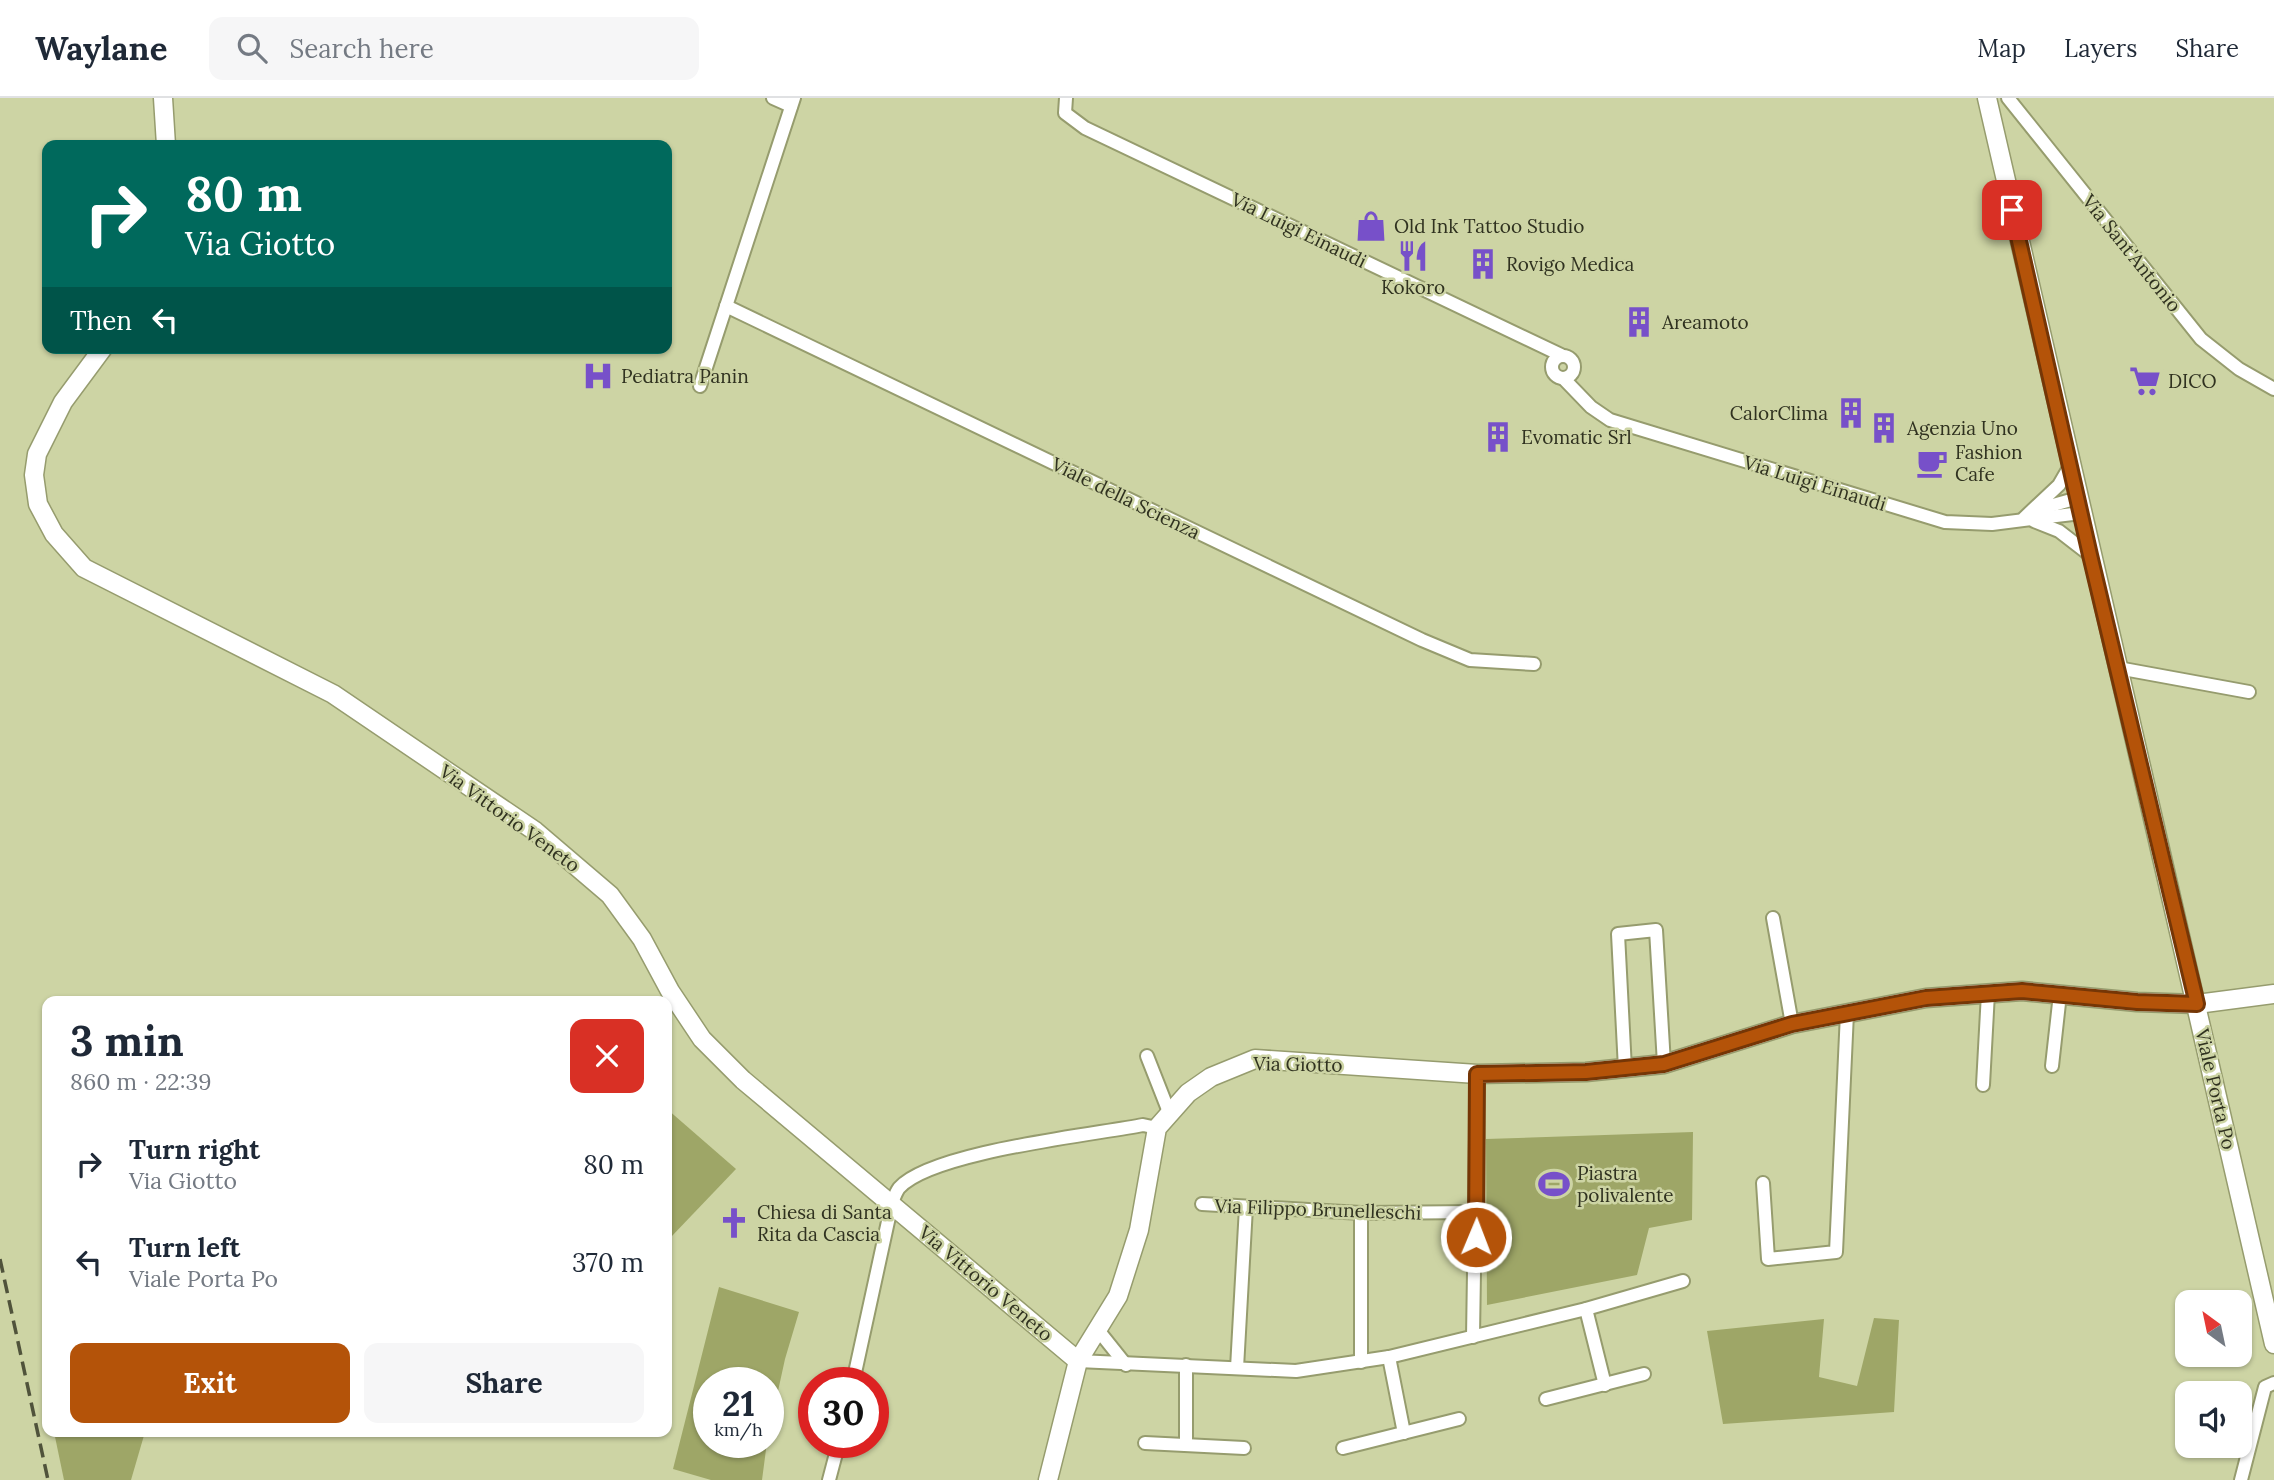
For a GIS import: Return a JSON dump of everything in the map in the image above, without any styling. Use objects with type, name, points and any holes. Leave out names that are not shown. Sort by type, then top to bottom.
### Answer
[{"type":"street","points":[[163,98],[166,140]]},
{"type":"street","points":[[700,386],[792,102],[773,98]]},
{"type":"street","name":"Via Luigi Einaudi","points":[[1066,98],[1065,113],[1085,128],[1555,356]]},
{"type":"street","name":"Viale Porta Po","points":[[1987,98],[2090,555],[2197,1004],[2274,1344]]},
{"type":"street","name":"Via Sant'Antonio","points":[[2008,98],[2201,339],[2239,369],[2274,389]]},
{"type":"street","name":"Viale della Scienza","points":[[726,306],[1422,640],[1470,660],[1534,664]]},
{"type":"street","name":"Via Vittorio Veneto","points":[[99,354],[63,402],[37,454],[34,475],[38,504],[52,531],[84,568],[333,694],[535,831],[610,895],[642,939],[670,991],[702,1039],[743,1080],[1078,1361]]},
{"type":"street","points":[[1555,356],[1572,360],[1568,374],[1552,371],[1555,356]]},
{"type":"street","name":"Via Luigi Einaudi","points":[[1568,374],[1577,393],[1591,407],[1620,423],[1945,522],[1992,524],[2024,518],[2046,505],[2079,505]]},
{"type":"street","points":[[2070,466],[2059,485],[2024,518],[2059,531],[2090,555]]},
{"type":"street","points":[[2118,668],[2249,692]]},
{"type":"street","points":[[1773,918],[1792,1024]]},
{"type":"street","points":[[1625,1069],[1618,934],[1656,930],[1664,1064]]},
{"type":"street","name":"Via Giotto","points":[[1048,1480],[1078,1361],[1118,1296],[1139,1230],[1157,1128],[1169,1112],[1211,1077],[1255,1059],[1477,1074],[1625,1069],[1664,1064],[1792,1024],[1926,998],[2022,991],[2197,1004],[2274,994]]},
{"type":"street","points":[[1983,1085],[1988,993]]},
{"type":"street","points":[[2052,1066],[2060,994]]},
{"type":"street","points":[[1763,1183],[1768,1259],[1836,1252],[1847,1013]]},
{"type":"street","points":[[1147,1056],[1169,1112]]},
{"type":"street","points":[[1473,1337],[1477,1074]]},
{"type":"street","points":[[856,1367],[892,1203],[900,1187],[918,1176],[975,1153],[1143,1125],[1157,1128]]},
{"type":"street","name":"Via Filippo Brunelleschi","points":[[1202,1205],[1361,1213],[1477,1212]]},
{"type":"street","points":[[1237,1368],[1246,1207]]},
{"type":"street","points":[[1361,1213],[1361,1362]]},
{"type":"street","points":[[1078,1361],[1296,1371],[1389,1357],[1586,1309],[1683,1281]]},
{"type":"street","points":[[1586,1309],[1605,1385]]},
{"type":"street","points":[[1098,1330],[1123,1365]]},
{"type":"street","points":[[1389,1357],[1404,1433]]},
{"type":"street","points":[[1186,1364],[1186,1445]]},
{"type":"street","points":[[1546,1399],[1644,1374]]},
{"type":"street","points":[[2241,1480],[2264,1387],[2274,1383]]},
{"type":"street","points":[[1343,1448],[1459,1419]]},
{"type":"street","points":[[1145,1443],[1244,1448]]},
{"type":"street","points":[[829,1480],[835,1458]]},
{"type":"green space","points":[[672,1113],[736,1169],[672,1236]]},
{"type":"green space","points":[[1693,1132],[1692,1220],[1649,1228],[1637,1275],[1487,1305],[1486,1139]]},
{"type":"green space","points":[[719,1287],[799,1312],[783,1367],[699,1367]]},
{"type":"green space","points":[[1874,1318],[1899,1320],[1894,1412],[1723,1424],[1707,1331],[1824,1319],[1819,1377],[1857,1386]]},
{"type":"green space","points":[[693,1390],[693,1458],[765,1458],[762,1480],[711,1480],[673,1469]]},
{"type":"green space","points":[[55,1437],[144,1437],[131,1480],[64,1480]]},
{"type":"railway","points":[[0,1259],[48,1480]]},
{"type":"place","name":"Old Ink Tattoo Studio","points":[[1371,226]]},
{"type":"place","name":"Kokoro","points":[[1413,256]]},
{"type":"place","name":"Rovigo Medica","points":[[1483,264]]},
{"type":"place","name":"Areamoto","points":[[1639,322]]},
{"type":"place","name":"Pediatra Panin","points":[[598,376]]},
{"type":"place","name":"DICO","points":[[2145,381]]},
{"type":"place","name":"CalorClima","points":[[1851,413]]},
{"type":"place","name":"Agenzia Uno","points":[[1884,428]]},
{"type":"place","name":"Evomatic Srl","points":[[1498,437]]},
{"type":"place","name":"Fashion Cafe","points":[[1932,463]]},
{"type":"place","name":"Piastra polivalente","points":[[1554,1184]]},
{"type":"place","name":"Chiesa di Santa Rita da Cascia","points":[[734,1223]]},
{"type":"route","points":[[1476,1237],[1477,1074],[1586,1072],[1664,1064],[1792,1024],[1926,998],[2022,991],[2137,1002],[2197,1004],[2090,555],[2012,210]]}]
